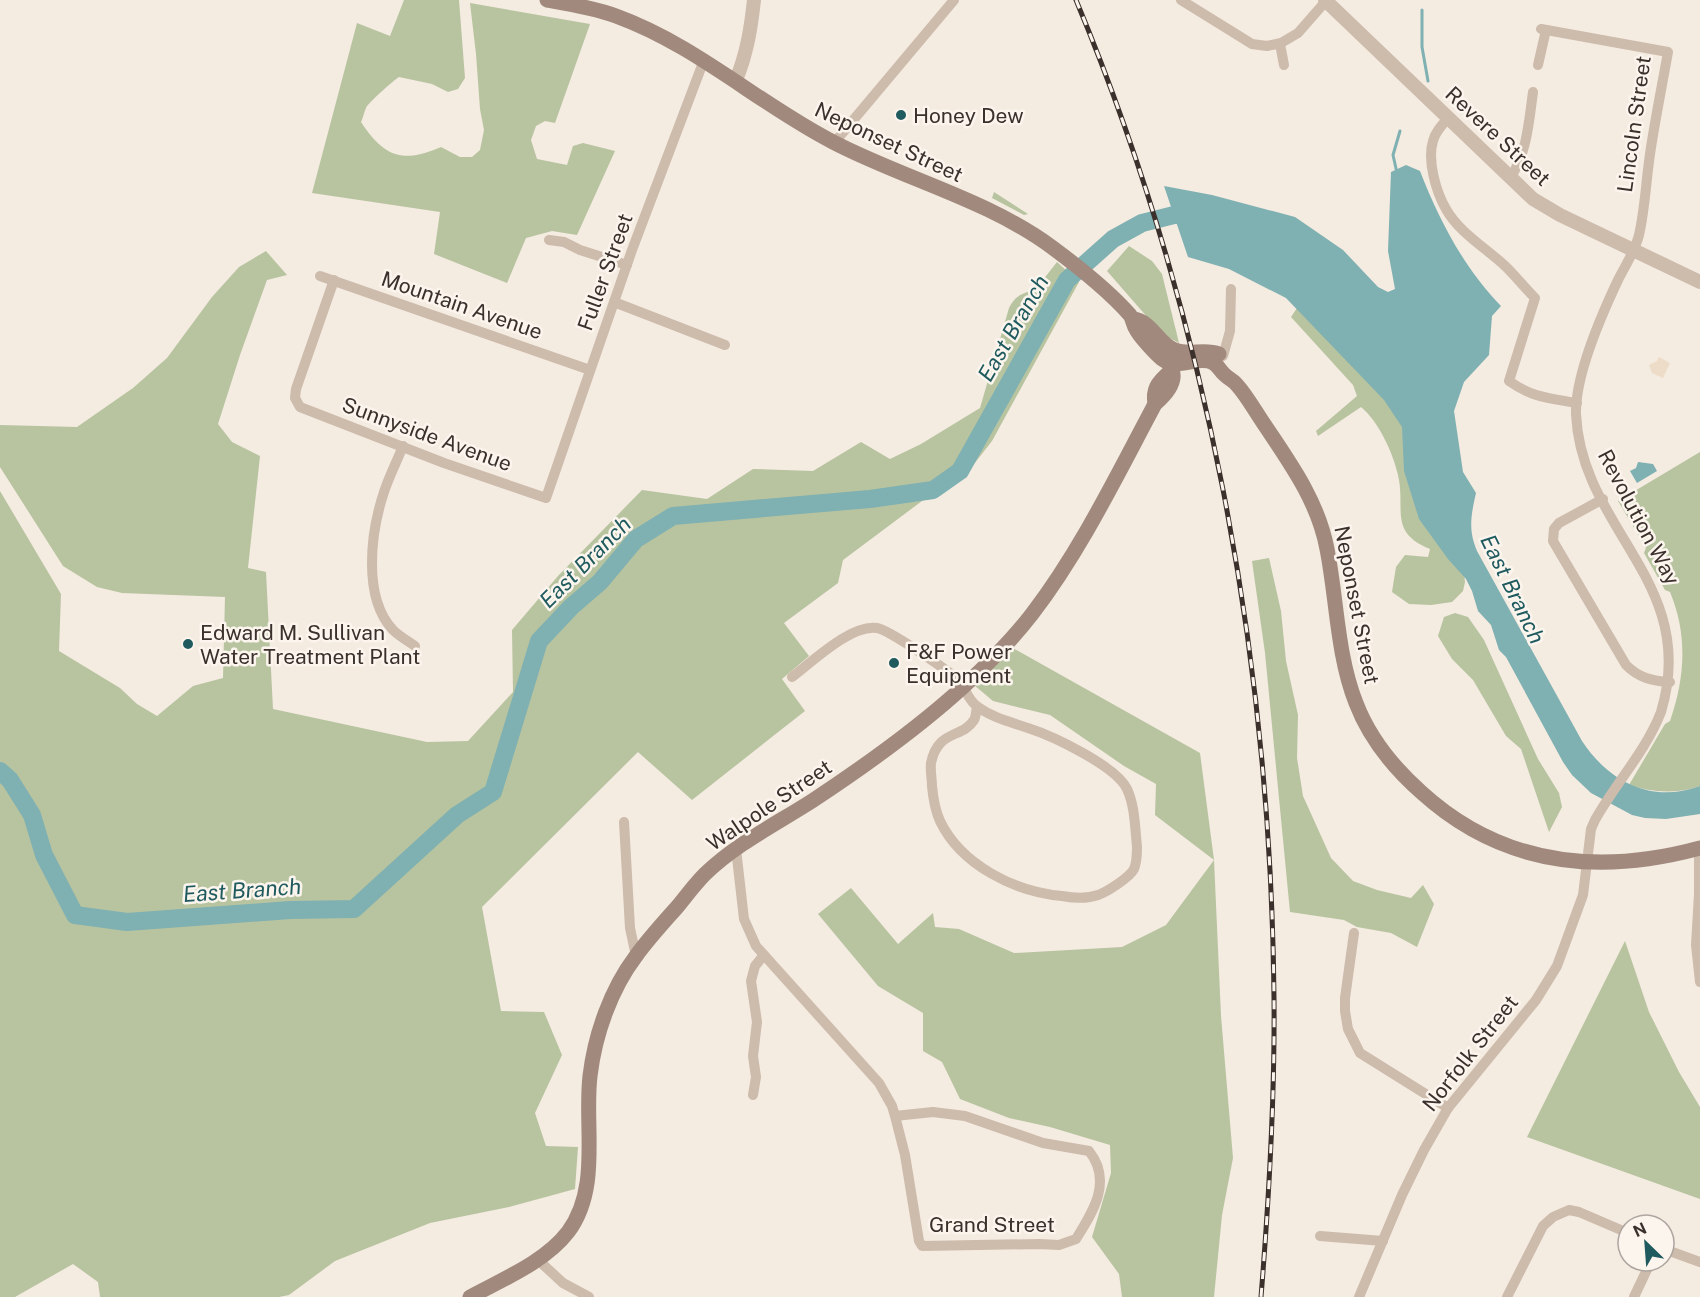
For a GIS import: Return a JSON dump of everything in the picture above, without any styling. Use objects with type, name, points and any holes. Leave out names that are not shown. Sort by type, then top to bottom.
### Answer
[{"type":"main road","name":"Neponset Street","points":[[547,0],[569,2],[615,15],[679,45],[736,80],[803,126],[834,143],[1012,223],[1049,244],[1093,280],[1133,319],[1136,330],[1163,360],[1211,361],[1217,364],[1227,378],[1234,381],[1312,502],[1326,545],[1348,677],[1364,721],[1377,742],[1410,782],[1432,802],[1469,829],[1500,843],[1523,852],[1560,859],[1587,862],[1641,860],[1700,848]]},
{"type":"main road","points":[[1175,362],[1213,351],[1223,356]]},
{"type":"main road","name":"Neponset Street","points":[[1223,356],[1234,373],[1234,381]]},
{"type":"main road","name":"Walpole Street","points":[[470,1297],[520,1270],[556,1245],[578,1216],[585,1192],[588,1166],[590,1077],[598,1037],[618,984],[636,956],[704,874],[736,849],[831,788],[895,743],[963,687],[1003,647],[1054,584],[1155,405],[1173,381],[1175,362]]},
{"type":"street","points":[[736,80],[751,32],[754,0]]},
{"type":"street","points":[[834,143],[954,0]]},
{"type":"street","points":[[1180,0],[1252,44],[1267,46],[1280,44],[1298,33],[1326,1]]},
{"type":"street","name":"Revere Street","points":[[1326,1],[1510,178],[1543,206],[1700,282]]},
{"type":"street","name":"Lincoln Street","points":[[1538,65],[1543,29],[1668,51],[1653,134],[1639,234],[1633,250]]},
{"type":"street","points":[[1280,44],[1284,65]]},
{"type":"street","name":"Fuller Street","points":[[546,498],[627,265],[704,60]]},
{"type":"street","points":[[1510,178],[1517,168],[1526,139],[1533,92]]},
{"type":"street","points":[[1448,118],[1438,129],[1432,141],[1431,153],[1439,192],[1446,209],[1459,225],[1506,267],[1535,298],[1509,381],[1534,396],[1577,402]]},
{"type":"street","points":[[549,240],[564,242],[580,250],[627,265]]},
{"type":"street","name":"Revolution Way","points":[[1587,862],[1592,829],[1600,812],[1653,728],[1670,682],[1672,645],[1662,602],[1590,474],[1580,449],[1576,412],[1580,383],[1598,327],[1633,250]]},
{"type":"street","name":"Mountain Avenue","points":[[320,276],[590,370]]},
{"type":"street","name":"Sunnyside Avenue","points":[[334,280],[296,389],[297,403],[304,411],[546,498]]},
{"type":"street","points":[[1223,356],[1230,331],[1231,289]]},
{"type":"street","points":[[614,302],[725,345]]},
{"type":"street","points":[[403,446],[383,494],[371,564],[381,611],[393,629],[415,646]]},
{"type":"street","points":[[1604,499],[1559,523],[1554,529],[1553,541],[1626,665],[1635,674],[1651,680],[1670,682]]},
{"type":"street","points":[[792,677],[844,638],[861,629],[877,628],[910,646],[958,679],[977,707],[1003,720],[1056,739],[1098,762],[1120,780],[1129,793],[1135,819],[1137,856],[1133,871],[1109,890],[1096,896],[1076,898],[1049,895],[1025,889],[1000,878],[981,868],[962,850],[947,834],[938,819],[933,798],[931,765],[936,747],[948,736],[974,720],[977,707]]},
{"type":"street","points":[[624,822],[630,928],[636,956]]},
{"type":"street","points":[[1700,848],[1696,945],[1700,982]]},
{"type":"street","name":"Grand Street","points":[[736,849],[744,919],[749,934],[764,955],[879,1083],[892,1106],[905,1155],[919,1241],[922,1246],[1059,1245],[1076,1239],[1097,1201],[1102,1178],[1096,1160],[1089,1151],[1042,1143],[965,1116],[933,1112],[895,1116]]},
{"type":"street","name":"Norfolk Street","points":[[1359,1297],[1415,1168],[1448,1108],[1536,1000],[1548,981],[1561,955],[1583,895],[1587,862]]},
{"type":"street","points":[[1354,933],[1345,1011],[1348,1029],[1360,1053],[1448,1108]]},
{"type":"street","points":[[753,1095],[756,1077],[753,1056],[757,1022],[752,981],[755,966],[764,955]]},
{"type":"street","points":[[1507,1297],[1543,1226],[1553,1218],[1569,1210],[1616,1228]]},
{"type":"street","points":[[1320,1236],[1383,1241]]},
{"type":"street","points":[[1676,1253],[1700,1262]]},
{"type":"street","points":[[537,1259],[563,1283],[590,1297]]},
{"type":"street","points":[[1634,1297],[1645,1273]]},
{"type":"green space","points":[[404,0],[459,0],[465,78],[458,89],[448,92],[432,84],[399,77],[368,105],[361,122],[369,134],[386,150],[405,156],[441,147],[460,157],[472,157],[480,150],[484,130],[470,3],[590,24],[555,123],[545,121],[536,126],[531,140],[537,159],[567,165],[573,146],[583,143],[615,151],[577,235],[552,231],[526,238],[507,283],[434,254],[440,212],[312,193],[357,23],[390,36]]},
{"type":"green space","points":[[994,192],[1028,214],[1024,215],[992,198]]},
{"type":"green space","points":[[1129,246],[1152,261],[1162,274],[1179,343],[1162,334],[1107,271]]},
{"type":"green space","points":[[266,251],[287,275],[267,280],[218,424],[232,442],[260,456],[248,568],[266,572],[273,709],[427,742],[468,741],[513,692],[512,630],[558,576],[642,490],[707,499],[753,469],[813,471],[861,442],[890,459],[921,444],[980,408],[1009,308],[1016,298],[1035,290],[1057,262],[1079,282],[992,441],[963,478],[922,501],[843,560],[838,583],[784,623],[809,656],[782,679],[805,711],[692,800],[638,752],[482,907],[501,1011],[544,1012],[562,1055],[535,1113],[546,1146],[578,1147],[575,1189],[509,1207],[430,1223],[335,1261],[289,1295],[279,1297],[100,1297],[98,1282],[73,1264],[15,1297],[0,1297],[0,491],[61,594],[59,651],[120,688],[137,704],[157,716],[193,686],[223,678],[225,597],[122,593],[97,587],[63,566],[0,467],[0,425],[77,427],[133,388],[167,358],[212,297],[239,267]]},
{"type":"green space","points":[[1301,302],[1396,391],[1463,564],[1465,582],[1463,591],[1452,602],[1431,605],[1409,604],[1392,592],[1396,567],[1405,555],[1428,557],[1430,549],[1408,535],[1404,527],[1401,518],[1400,487],[1396,466],[1384,438],[1368,413],[1361,407],[1318,436],[1316,431],[1357,396],[1353,385],[1291,317]]},
{"type":"green space","points":[[1700,452],[1700,786],[1665,792],[1647,790],[1629,785],[1665,724],[1670,721],[1679,689],[1682,640],[1676,608],[1670,592],[1665,590],[1644,553],[1646,548],[1618,501]]},
{"type":"green space","points":[[1269,558],[1281,611],[1286,661],[1298,715],[1297,758],[1303,796],[1331,858],[1353,881],[1377,890],[1411,898],[1423,885],[1434,904],[1417,947],[1391,933],[1357,927],[1344,920],[1290,912],[1265,653],[1252,561]]},
{"type":"green space","points":[[1455,613],[1468,617],[1484,640],[1538,759],[1559,793],[1562,807],[1549,832],[1521,749],[1506,736],[1473,680],[1452,659],[1438,636],[1444,617]]},
{"type":"green space","points":[[1011,647],[1200,753],[1214,860],[1155,815],[1156,784],[1124,766],[1050,715],[993,701],[974,685]]},
{"type":"green space","points":[[1214,860],[1221,1016],[1233,1158],[1222,1215],[1214,1297],[1122,1297],[1119,1274],[1092,1237],[1111,1173],[1110,1145],[1050,1127],[1009,1118],[960,1099],[942,1062],[923,1051],[923,1013],[878,986],[818,914],[851,888],[898,944],[933,913],[935,927],[959,929],[1014,953],[1122,947],[1166,925]]},
{"type":"green space","points":[[1625,941],[1649,1012],[1679,1072],[1700,1107],[1700,1199],[1527,1137]]},
{"type":"shaded area","points":[[1659,357],[1670,363],[1663,378],[1652,373],[1649,365],[1657,361]]},
{"type":"water","points":[[1406,165],[1420,171],[1435,207],[1464,260],[1501,306],[1492,316],[1489,355],[1464,382],[1454,411],[1463,472],[1476,493],[1471,522],[1472,536],[1477,551],[1582,741],[1593,755],[1605,768],[1633,786],[1665,792],[1682,791],[1700,786],[1700,814],[1666,819],[1632,815],[1591,793],[1572,775],[1506,657],[1499,650],[1491,625],[1478,611],[1466,579],[1448,559],[1419,519],[1404,471],[1402,427],[1384,400],[1286,298],[1229,269],[1188,257],[1164,186],[1212,195],[1295,217],[1343,250],[1378,287],[1388,292],[1395,289],[1388,251],[1391,172]]},
{"type":"water","points":[[1638,462],[1653,464],[1657,471],[1637,483],[1630,471],[1636,468]]},
{"type":"waterway","points":[[1422,10],[1422,47],[1428,81]]},
{"type":"waterway","points":[[1397,173],[1393,155],[1400,131]]},
{"type":"waterway","name":"East Branch","points":[[0,771],[10,780],[32,815],[44,855],[75,915],[127,922],[290,910],[354,909],[457,815],[493,792],[539,641],[571,607],[600,582],[636,539],[673,516],[870,499],[933,490],[960,471],[1067,280],[1113,239],[1142,223],[1178,214],[1198,220]]},
{"type":"railway","points":[[1076,0],[1122,119],[1162,241],[1195,364],[1223,490],[1245,616],[1260,743],[1270,871],[1274,998],[1271,1148],[1261,1297]]},
{"type":"place","name":"Honey Dew","points":[[901,115]]},
{"type":"place","name":"Edward M. Sullivan Water Treatment Plant","points":[[188,644]]},
{"type":"place","name":"F&F Power Equipment","points":[[894,663]]}]
